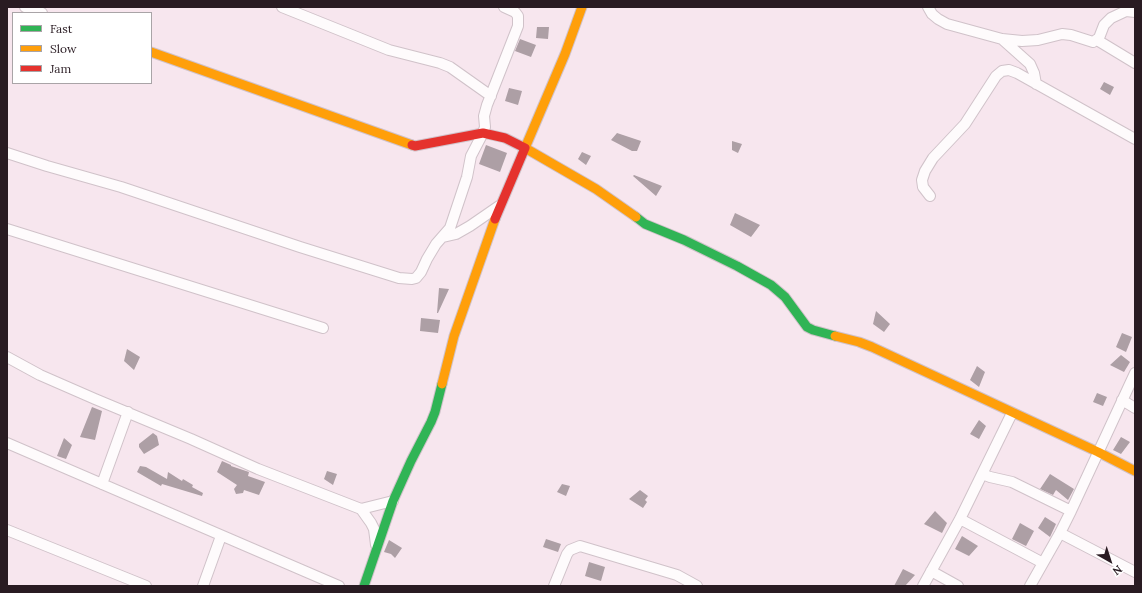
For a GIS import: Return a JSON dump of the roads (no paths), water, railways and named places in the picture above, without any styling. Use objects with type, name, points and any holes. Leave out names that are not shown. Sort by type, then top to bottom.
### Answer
[{"type":"street","points":[[25,7],[39,12]]},
{"type":"street","points":[[282,7],[389,50],[440,63],[450,68],[491,96]]},
{"type":"street","points":[[7,153],[121,187],[300,247],[407,280],[416,278],[421,272],[436,244],[450,228],[467,177],[471,156],[483,132],[484,116],[518,26],[518,16],[515,12],[504,7]]},
{"type":"street","points":[[364,586],[393,501],[435,412],[454,336],[499,206],[565,54],[582,7]]},
{"type":"street","points":[[928,7],[938,20],[947,24],[1002,39],[1022,41],[1038,40],[1062,34],[1071,35],[1090,42],[1097,40],[1101,35],[1104,25],[1111,18],[1126,11],[1135,12]]},
{"type":"street","points":[[1002,39],[1030,64],[1034,73],[1036,84]]},
{"type":"street","points":[[1097,40],[1135,63]]},
{"type":"street","points":[[152,52],[414,146],[483,132],[505,138],[596,189],[646,224],[690,243],[737,266],[771,285],[785,298],[801,320],[813,330],[859,342],[1098,452],[1135,471]]},
{"type":"street","points":[[930,196],[923,187],[922,180],[925,171],[933,158],[964,124],[996,76],[1002,71],[1009,70],[1135,139]]},
{"type":"street","points":[[443,237],[456,234],[499,206]]},
{"type":"street","points":[[7,229],[323,328]]},
{"type":"street","points":[[7,357],[40,375],[258,469],[361,509],[374,529],[377,550]]},
{"type":"street","points":[[1030,586],[1071,511],[1135,373]]},
{"type":"street","points":[[1122,400],[1135,408]]},
{"type":"street","points":[[102,484],[128,412]]},
{"type":"street","points":[[923,586],[960,518],[1012,413]]},
{"type":"street","points":[[7,443],[339,586]]},
{"type":"street","points":[[982,474],[1012,482],[1071,511]]},
{"type":"street","points":[[361,509],[393,501]]},
{"type":"street","points":[[960,518],[1043,563]]},
{"type":"street","points":[[7,530],[146,586]]},
{"type":"street","points":[[1060,533],[1135,572]]},
{"type":"street","points":[[202,586],[221,536]]},
{"type":"street","points":[[554,586],[567,554],[570,550],[580,546],[677,575],[697,586]]},
{"type":"street","points":[[931,570],[958,586]]}]
